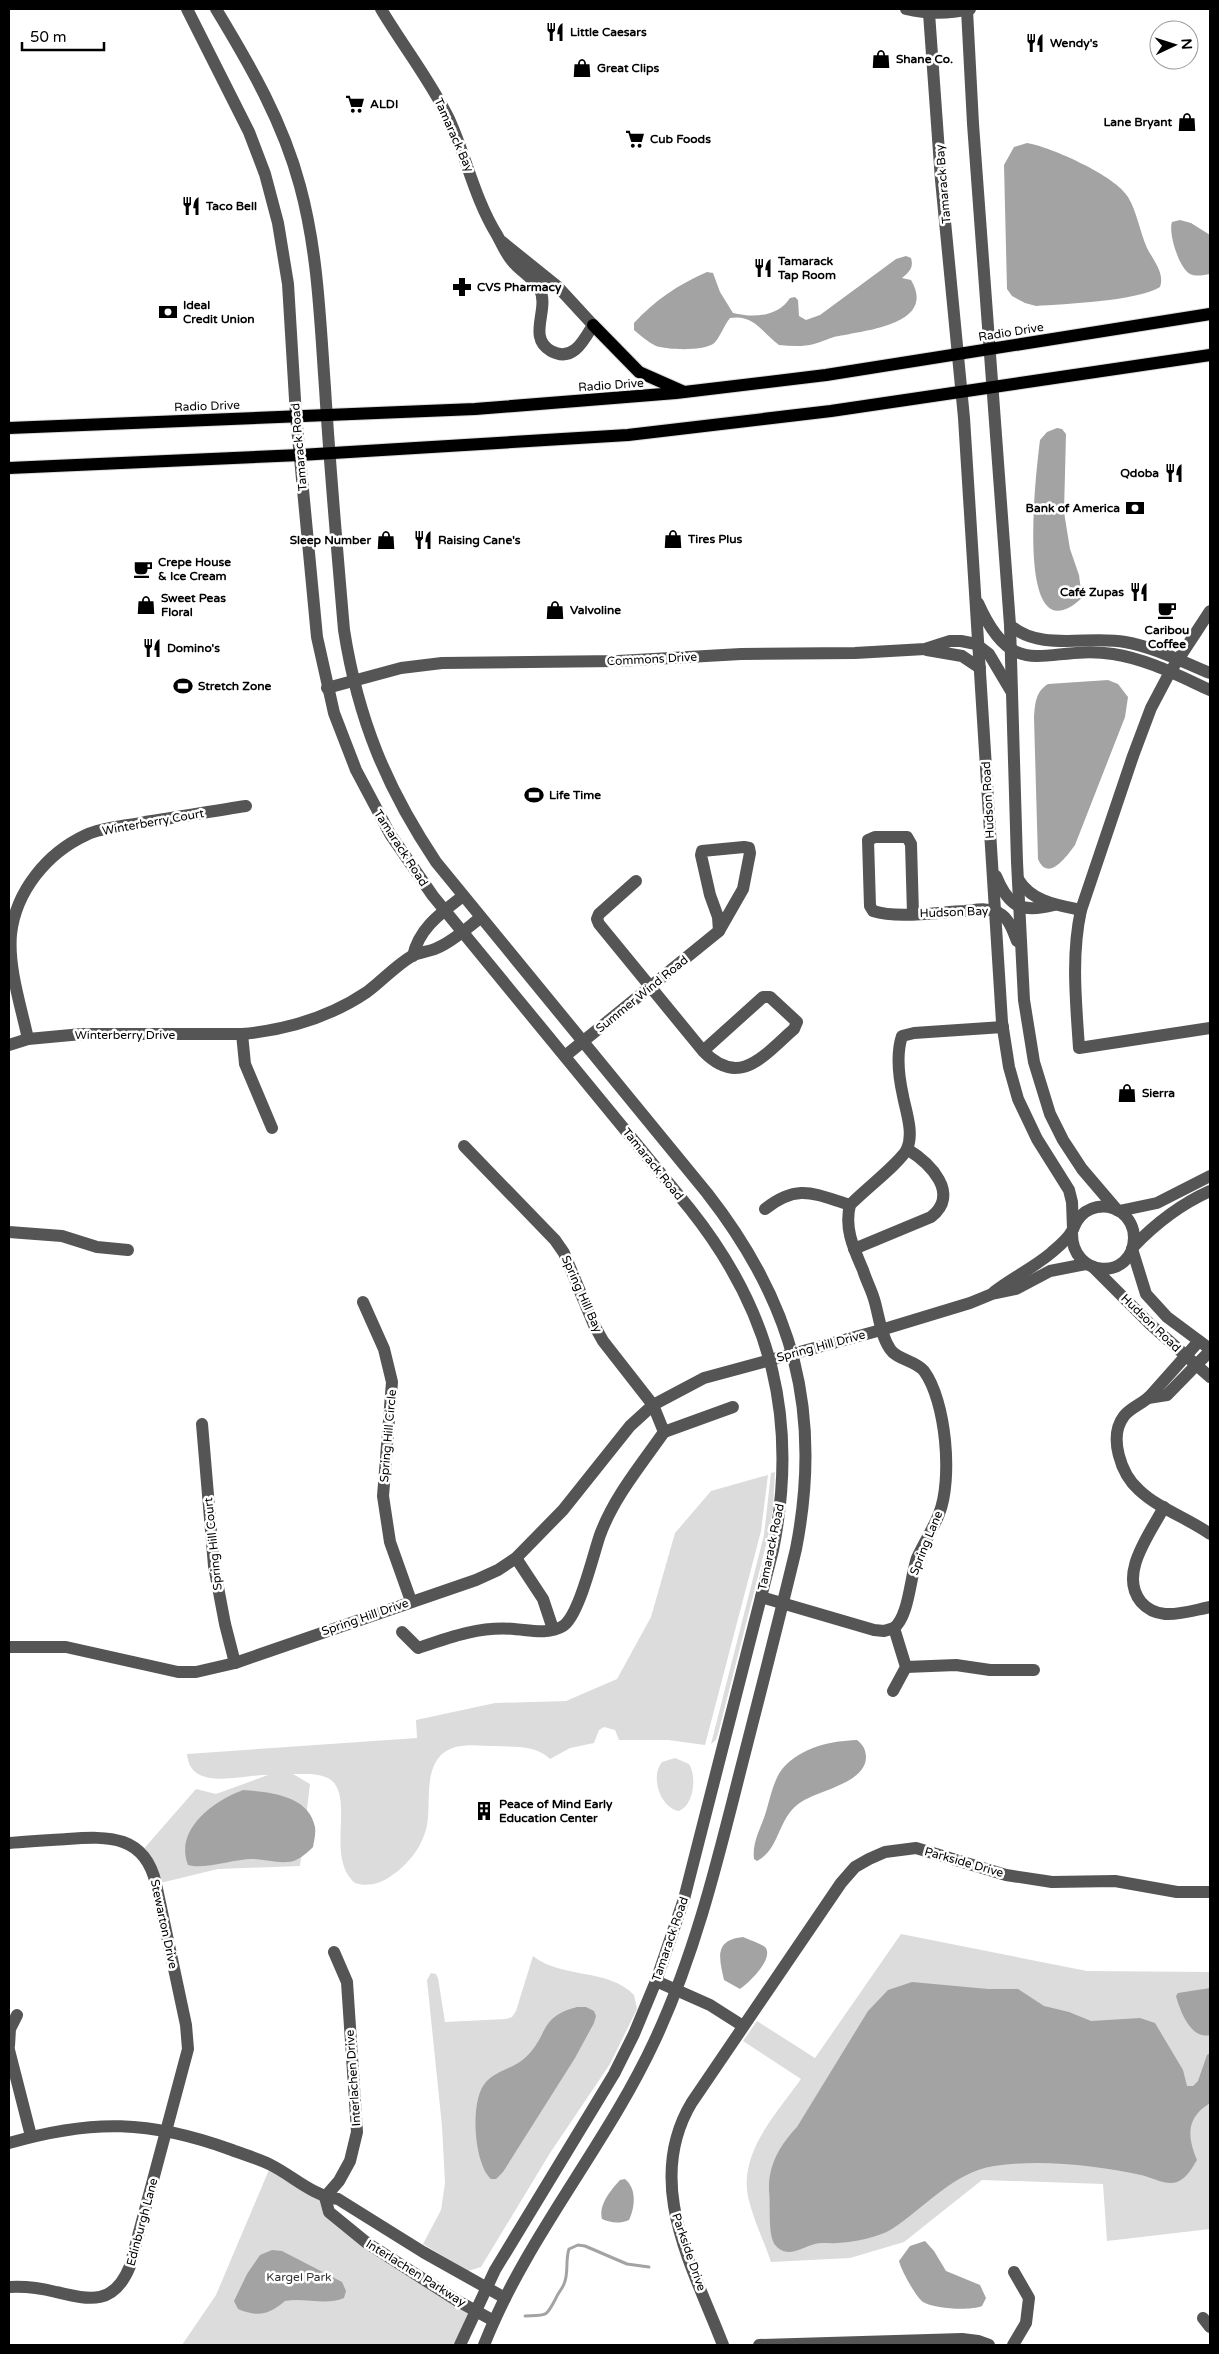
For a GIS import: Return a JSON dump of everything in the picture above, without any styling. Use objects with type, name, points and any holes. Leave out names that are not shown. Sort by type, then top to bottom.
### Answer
[{"type":"main road","name":"Radio Drive","points":[[9,428],[474,409],[687,392],[802,379],[1210,314]]},
{"type":"main road","points":[[593,325],[639,372],[687,392]]},
{"type":"main road","points":[[9,468],[300,456],[628,435],[778,418],[1210,355]]},
{"type":"street","name":"Tamarack Road","points":[[187,9],[238,107],[258,155],[271,194],[284,252],[288,284],[296,416],[317,637],[334,714],[367,795],[402,853],[444,910],[690,1209],[720,1249],[746,1294],[770,1360],[781,1420],[784,1470],[779,1520],[684,1899],[656,1981],[634,2034],[614,2074],[507,2249],[474,2310],[460,2345]]},
{"type":"street","name":"Tamarack Road","points":[[216,9],[267,98],[287,145],[300,185],[308,222],[316,272],[344,630],[354,681],[378,760],[401,806],[436,862],[707,1193],[740,1237],[767,1284],[792,1354],[804,1415],[807,1469],[802,1519],[783,1605],[698,1929],[677,1990],[632,2085],[505,2298],[484,2345]]},
{"type":"street","name":"Tamarack Bay","points":[[381,9],[440,100],[490,222],[513,263],[539,288],[543,297],[543,308],[538,334],[542,342],[550,351],[558,354],[569,353],[581,347],[593,325],[558,286],[501,241]]},
{"type":"street","points":[[906,9],[929,13],[969,9],[967,35],[1010,625],[1021,951],[1029,1034],[1043,1096],[1056,1126],[1072,1154],[1096,1188],[1132,1226],[1132,1248]]},
{"type":"street","name":"Tamarack Bay","points":[[929,13],[957,355]]},
{"type":"street","name":"Hudson Road","points":[[957,355],[980,668],[1003,1027],[1009,1066],[1023,1110],[1036,1139],[1064,1180],[1071,1195],[1073,1230]]},
{"type":"street","points":[[975,596],[992,631],[1011,650],[1034,655],[1113,654],[1170,672],[1210,690]]},
{"type":"street","points":[[1210,611],[1170,672],[1142,730],[1081,910],[1077,929],[1074,968],[1079,1048],[1210,1028]]},
{"type":"street","points":[[1010,625],[1021,633],[1039,639],[1100,639],[1144,646],[1210,674]]},
{"type":"street","name":"Commons Drive","points":[[327,688],[401,668],[450,662],[618,661],[741,654],[847,653],[925,649],[950,641],[965,641],[978,645]]},
{"type":"street","points":[[978,645],[993,658],[1012,693]]},
{"type":"street","points":[[925,649],[962,656],[980,668]]},
{"type":"street","name":"Winterberry Court","points":[[28,1039],[14,973],[11,935],[16,914],[24,894],[34,877],[50,858],[87,834],[102,830],[246,806]]},
{"type":"street","name":"Hudson Bay","points":[[913,914],[911,844],[907,837],[875,837],[868,840],[870,906],[873,911],[880,914],[913,914],[980,910],[995,911]]},
{"type":"street","points":[[749,848],[750,853],[743,889],[719,931],[718,917],[710,895],[701,855],[702,851],[708,849],[749,848]]},
{"type":"street","points":[[992,867],[1005,895],[1019,906],[1032,910],[1054,905]]},
{"type":"street","points":[[1018,880],[1031,894],[1054,905],[1081,910]]},
{"type":"street","points":[[636,881],[599,914],[597,919],[599,924],[703,1051],[716,1064],[727,1068],[744,1068],[754,1063],[794,1029],[797,1022],[770,997],[763,997],[703,1051]]},
{"type":"street","points":[[413,956],[416,943],[422,932],[444,910],[463,896]]},
{"type":"street","points":[[995,911],[1009,922],[1021,951]]},
{"type":"street","name":"Winterberry Drive","points":[[9,1045],[28,1039],[82,1034],[242,1034],[268,1032],[322,1015],[366,992],[413,956],[437,948],[463,932],[480,918]]},
{"type":"street","name":"Summer Wind Road","points":[[565,1056],[719,931]]},
{"type":"street","points":[[765,1209],[780,1197],[801,1192],[850,1205],[907,1149],[908,1118],[900,1074],[899,1046],[902,1036],[914,1033],[1003,1027]]},
{"type":"street","points":[[242,1034],[246,1064],[272,1128]]},
{"type":"street","name":"Spring Hill Bay","points":[[464,1146],[555,1240],[564,1253],[594,1326],[603,1341],[653,1405]]},
{"type":"street","points":[[854,1249],[931,1217],[938,1212],[944,1192],[940,1179],[919,1156],[907,1149]]},
{"type":"street","points":[[1210,1176],[1157,1202],[1118,1210],[1109,1207],[1094,1208],[1081,1216],[1073,1230],[1074,1250],[1090,1266],[1109,1268],[1116,1266],[1158,1224],[1185,1204],[1210,1191]]},
{"type":"street","name":"Spring Lane","points":[[850,1205],[847,1217],[849,1233],[874,1299],[881,1330],[893,1354],[922,1369],[932,1383],[939,1407],[945,1446],[944,1496],[939,1513],[917,1558],[904,1614],[894,1628]]},
{"type":"street","name":"Spring Hill Drive","points":[[992,1294],[1011,1279],[1045,1258],[1073,1230]]},
{"type":"street","points":[[9,1232],[62,1236],[96,1247],[128,1250]]},
{"type":"street","name":"Hudson Road","points":[[1132,1248],[1146,1294],[1159,1310],[1210,1350]]},
{"type":"street","name":"Hudson Road","points":[[1090,1266],[1151,1326],[1210,1377]]},
{"type":"street","name":"Spring Hill Drive","points":[[9,1646],[66,1647],[178,1672],[196,1672],[235,1663],[476,1580],[498,1570],[516,1558],[563,1510],[630,1426],[653,1405],[704,1378],[881,1330],[970,1303],[992,1294],[1016,1289],[1050,1271],[1090,1266]]},
{"type":"street","name":"Spring Hill Circle","points":[[364,1302],[384,1349],[392,1382],[383,1496],[390,1542],[411,1601]]},
{"type":"street","points":[[1199,1341],[1148,1398],[1134,1406],[1123,1417],[1118,1432],[1118,1448],[1121,1464],[1129,1480],[1140,1491],[1210,1534]]},
{"type":"street","points":[[1148,1398],[1167,1395],[1197,1366],[1210,1350]]},
{"type":"street","points":[[653,1405],[664,1432]]},
{"type":"street","points":[[402,1632],[418,1648],[460,1634],[484,1629],[543,1631],[563,1626],[574,1613],[600,1534],[611,1509],[664,1432],[733,1407]]},
{"type":"street","name":"Spring Hill Court","points":[[202,1424],[214,1566],[225,1624],[235,1663]]},
{"type":"street","points":[[1164,1507],[1134,1565],[1133,1586],[1138,1598],[1144,1605],[1155,1612],[1165,1614],[1210,1607]]},
{"type":"street","points":[[516,1558],[543,1600],[552,1629]]},
{"type":"street","points":[[761,1597],[783,1605],[874,1630],[884,1631],[894,1628],[906,1667],[893,1691]]},
{"type":"street","points":[[906,1667],[956,1665],[990,1670],[1034,1670]]},
{"type":"street","name":"Stewarton Drive","points":[[9,1842],[109,1838],[135,1848],[144,1855],[151,1866],[188,2036],[186,2064],[167,2132]]},
{"type":"street","name":"Parkside Drive","points":[[722,2345],[677,2224],[670,2185],[673,2152],[685,2114],[841,1883],[855,1867],[885,1852],[916,1848],[1006,1875],[1052,1882],[1115,1881],[1178,1892],[1210,1892]]},
{"type":"street","name":"Interlachen Drive","points":[[325,2198],[339,2181],[350,2161],[356,2145],[357,2132],[347,1982],[334,1952]]},
{"type":"street","points":[[656,1981],[710,2005],[743,2026]]},
{"type":"street","points":[[9,2046],[10,2029],[17,2015]]},
{"type":"street","points":[[9,2050],[31,2136]]},
{"type":"street","name":"Interlachen Parkway","points":[[9,2142],[56,2130],[107,2125],[134,2126],[210,2142],[270,2164],[325,2198],[338,2199],[505,2298]]},
{"type":"street","name":"Edinburgh Lane","points":[[9,2287],[40,2288],[80,2299],[93,2298],[115,2290],[124,2280],[130,2266],[167,2132]]},
{"type":"street","name":"Interlachen Parkway","points":[[325,2198],[329,2212],[367,2243],[394,2262],[494,2321]]},
{"type":"street","points":[[1013,2345],[1026,2323],[1029,2298],[1014,2272]]},
{"type":"street","points":[[759,2345],[962,2339],[978,2341],[989,2345]]},
{"type":"green space","points":[[775,1472],[773,1508],[768,1537],[718,1734],[716,1740],[711,1744],[764,1535],[771,1473]]},
{"type":"green space","points":[[768,1475],[761,1531],[705,1745],[668,1740],[619,1740],[615,1730],[604,1727],[599,1730],[594,1743],[570,1748],[550,1759],[532,1749],[511,1746],[475,1745],[453,1748],[441,1755],[432,1770],[427,1825],[422,1840],[414,1854],[409,1861],[387,1879],[369,1885],[355,1883],[346,1872],[340,1843],[341,1811],[340,1798],[336,1786],[324,1776],[293,1774],[310,1784],[300,1866],[218,1869],[156,1884],[141,1852],[196,1789],[216,1794],[268,1775],[220,1779],[208,1778],[198,1774],[190,1766],[187,1754],[417,1738],[416,1720],[495,1703],[566,1701],[617,1679],[651,1617],[675,1533],[711,1491]]},
{"type":"green space","points":[[675,1758],[689,1764],[693,1776],[691,1797],[684,1808],[679,1811],[672,1809],[662,1798],[657,1783],[657,1775],[662,1762]]},
{"type":"green space","points":[[901,1934],[1087,1971],[1210,1972],[1210,2229],[1107,2241],[1103,2184],[982,2180],[904,2242],[850,2258],[771,2262],[748,2197],[747,2180],[749,2164],[754,2149],[771,2119],[801,2079],[743,2041],[757,2021],[815,2058]]},
{"type":"green space","points":[[533,1956],[557,1968],[598,1977],[623,1987],[634,1995],[637,2009],[610,2064],[550,2153],[481,2267],[468,2271],[423,2244],[441,2210],[445,2183],[442,2126],[427,1980],[431,1973],[436,1974],[438,1978],[445,2022],[506,2019],[512,2017],[516,2011]]},
{"type":"green space","name":"Kargel Park","points":[[271,2165],[325,2197],[329,2212],[474,2310],[460,2345],[182,2345],[216,2295]]},
{"type":"shaded area","points":[[1027,143],[1066,156],[1111,180],[1121,189],[1131,203],[1147,248],[1160,272],[1160,287],[1150,292],[1118,299],[1036,306],[1012,296],[1007,289],[1004,165],[1014,147]]},
{"type":"shaded area","points":[[1180,220],[1191,223],[1210,235],[1210,274],[1200,276],[1190,274],[1178,258],[1171,227],[1172,222]]},
{"type":"shaded area","points":[[906,256],[911,258],[912,264],[909,272],[902,278],[911,280],[916,295],[915,306],[907,315],[881,327],[810,345],[788,346],[779,345],[758,326],[746,319],[730,318],[713,344],[701,348],[685,349],[656,346],[634,330],[634,323],[659,300],[707,272],[713,273],[720,292],[733,313],[757,315],[772,312],[779,309],[790,298],[795,297],[798,300],[799,316],[806,320],[820,315],[896,259]]},
{"type":"shaded area","points":[[1057,428],[1062,429],[1066,434],[1064,512],[1070,549],[1079,575],[1082,598],[1060,611],[1045,604],[1037,583],[1034,552],[1035,484],[1040,440],[1047,432]]},
{"type":"shaded area","points":[[1108,680],[1118,684],[1128,697],[1125,717],[1075,845],[1062,861],[1052,868],[1047,868],[1042,866],[1038,859],[1034,718],[1036,699],[1040,691],[1048,684]]},
{"type":"shaded area","points":[[857,1740],[861,1743],[866,1756],[864,1766],[858,1774],[838,1786],[797,1805],[786,1819],[770,1850],[757,1861],[754,1859],[754,1847],[757,1837],[774,1784],[783,1768],[799,1755],[817,1746]]},
{"type":"shaded area","points":[[243,1790],[276,1794],[286,1797],[305,1808],[311,1816],[315,1827],[313,1847],[301,1857],[291,1862],[252,1859],[202,1866],[188,1865],[185,1852],[187,1840],[199,1818],[220,1801]]},
{"type":"shaded area","points":[[743,1937],[765,1947],[767,1952],[764,1964],[749,1982],[740,1989],[724,1980],[720,1958],[723,1946],[727,1942]]},
{"type":"shaded area","points":[[912,1982],[988,1989],[1018,1989],[1044,2006],[1069,2012],[1091,2021],[1140,2018],[1155,2023],[1183,2070],[1187,2086],[1193,2086],[1198,2081],[1207,2055],[1210,2053],[1210,2103],[1196,2115],[1190,2135],[1197,2160],[1181,2180],[1173,2183],[1105,2168],[1068,2164],[1030,2163],[994,2166],[979,2170],[952,2183],[892,2229],[879,2235],[851,2242],[818,2243],[790,2252],[781,2250],[773,2241],[770,2220],[769,2182],[776,2156],[785,2141],[797,2127],[868,2011],[888,1990]]},
{"type":"shaded area","points":[[1210,1988],[1210,2035],[1203,2035],[1197,2033],[1187,2023],[1176,1996],[1178,1993]]},
{"type":"shaded area","points":[[577,2007],[586,2007],[594,2011],[596,2016],[594,2023],[575,2058],[503,2172],[496,2179],[491,2179],[485,2171],[477,2146],[477,2103],[481,2091],[490,2078],[527,2056],[550,2021],[565,2011]]},
{"type":"shaded area","points":[[625,2179],[632,2188],[634,2198],[633,2210],[629,2220],[615,2223],[602,2219],[602,2208],[606,2198],[620,2180]]},
{"type":"shaded area","points":[[925,2241],[934,2251],[946,2271],[980,2285],[986,2298],[982,2306],[961,2309],[944,2308],[928,2304],[920,2299],[909,2283],[899,2261],[910,2246]]},
{"type":"shaded area","points":[[272,2250],[282,2251],[342,2282],[346,2291],[344,2298],[329,2301],[285,2301],[268,2312],[257,2314],[238,2309],[234,2301],[247,2274],[260,2255]]},
{"type":"waterway","points":[[525,2316],[542,2315],[548,2312],[563,2286],[567,2271],[569,2249],[578,2245],[585,2246],[627,2264],[649,2267]]},
{"type":"place","name":"Little Caesars","points":[[555,32]]},
{"type":"place","name":"Wendy's","points":[[1035,43]]},
{"type":"place","name":"Shane Co.","points":[[881,59]]},
{"type":"place","name":"Great Clips","points":[[582,68]]},
{"type":"place","name":"ALDI","points":[[355,104]]},
{"type":"place","name":"Lane Bryant","points":[[1187,122]]},
{"type":"place","name":"Cub Foods","points":[[635,139]]},
{"type":"place","name":"Taco Bell","points":[[191,206]]},
{"type":"place","name":"Tamarack Tap Room","points":[[763,268]]},
{"type":"place","name":"CVS Pharmacy","points":[[462,287]]},
{"type":"place","name":"Ideal Credit Union","points":[[168,312]]},
{"type":"place","name":"Qdoba","points":[[1174,473]]},
{"type":"place","name":"Bank of America","points":[[1135,508]]},
{"type":"place","name":"Tires Plus","points":[[673,539]]},
{"type":"place","name":"Sleep Number","points":[[386,540]]},
{"type":"place","name":"Raising Cane's","points":[[423,540]]},
{"type":"place","name":"Crepe House & Ice Cream","points":[[143,569]]},
{"type":"place","name":"Café Zupas","points":[[1139,592]]},
{"type":"place","name":"Sweet Peas Floral","points":[[146,605]]},
{"type":"place","name":"Valvoline","points":[[555,610]]},
{"type":"place","name":"Caribou Coffee","points":[[1167,610]]},
{"type":"place","name":"Domino's","points":[[152,648]]},
{"type":"place","name":"Stretch Zone","points":[[183,686]]},
{"type":"place","name":"Life Time","points":[[534,795]]},
{"type":"place","name":"Sierra","points":[[1127,1093]]},
{"type":"place","name":"Peace of Mind Early Education Center","points":[[484,1811]]}]
